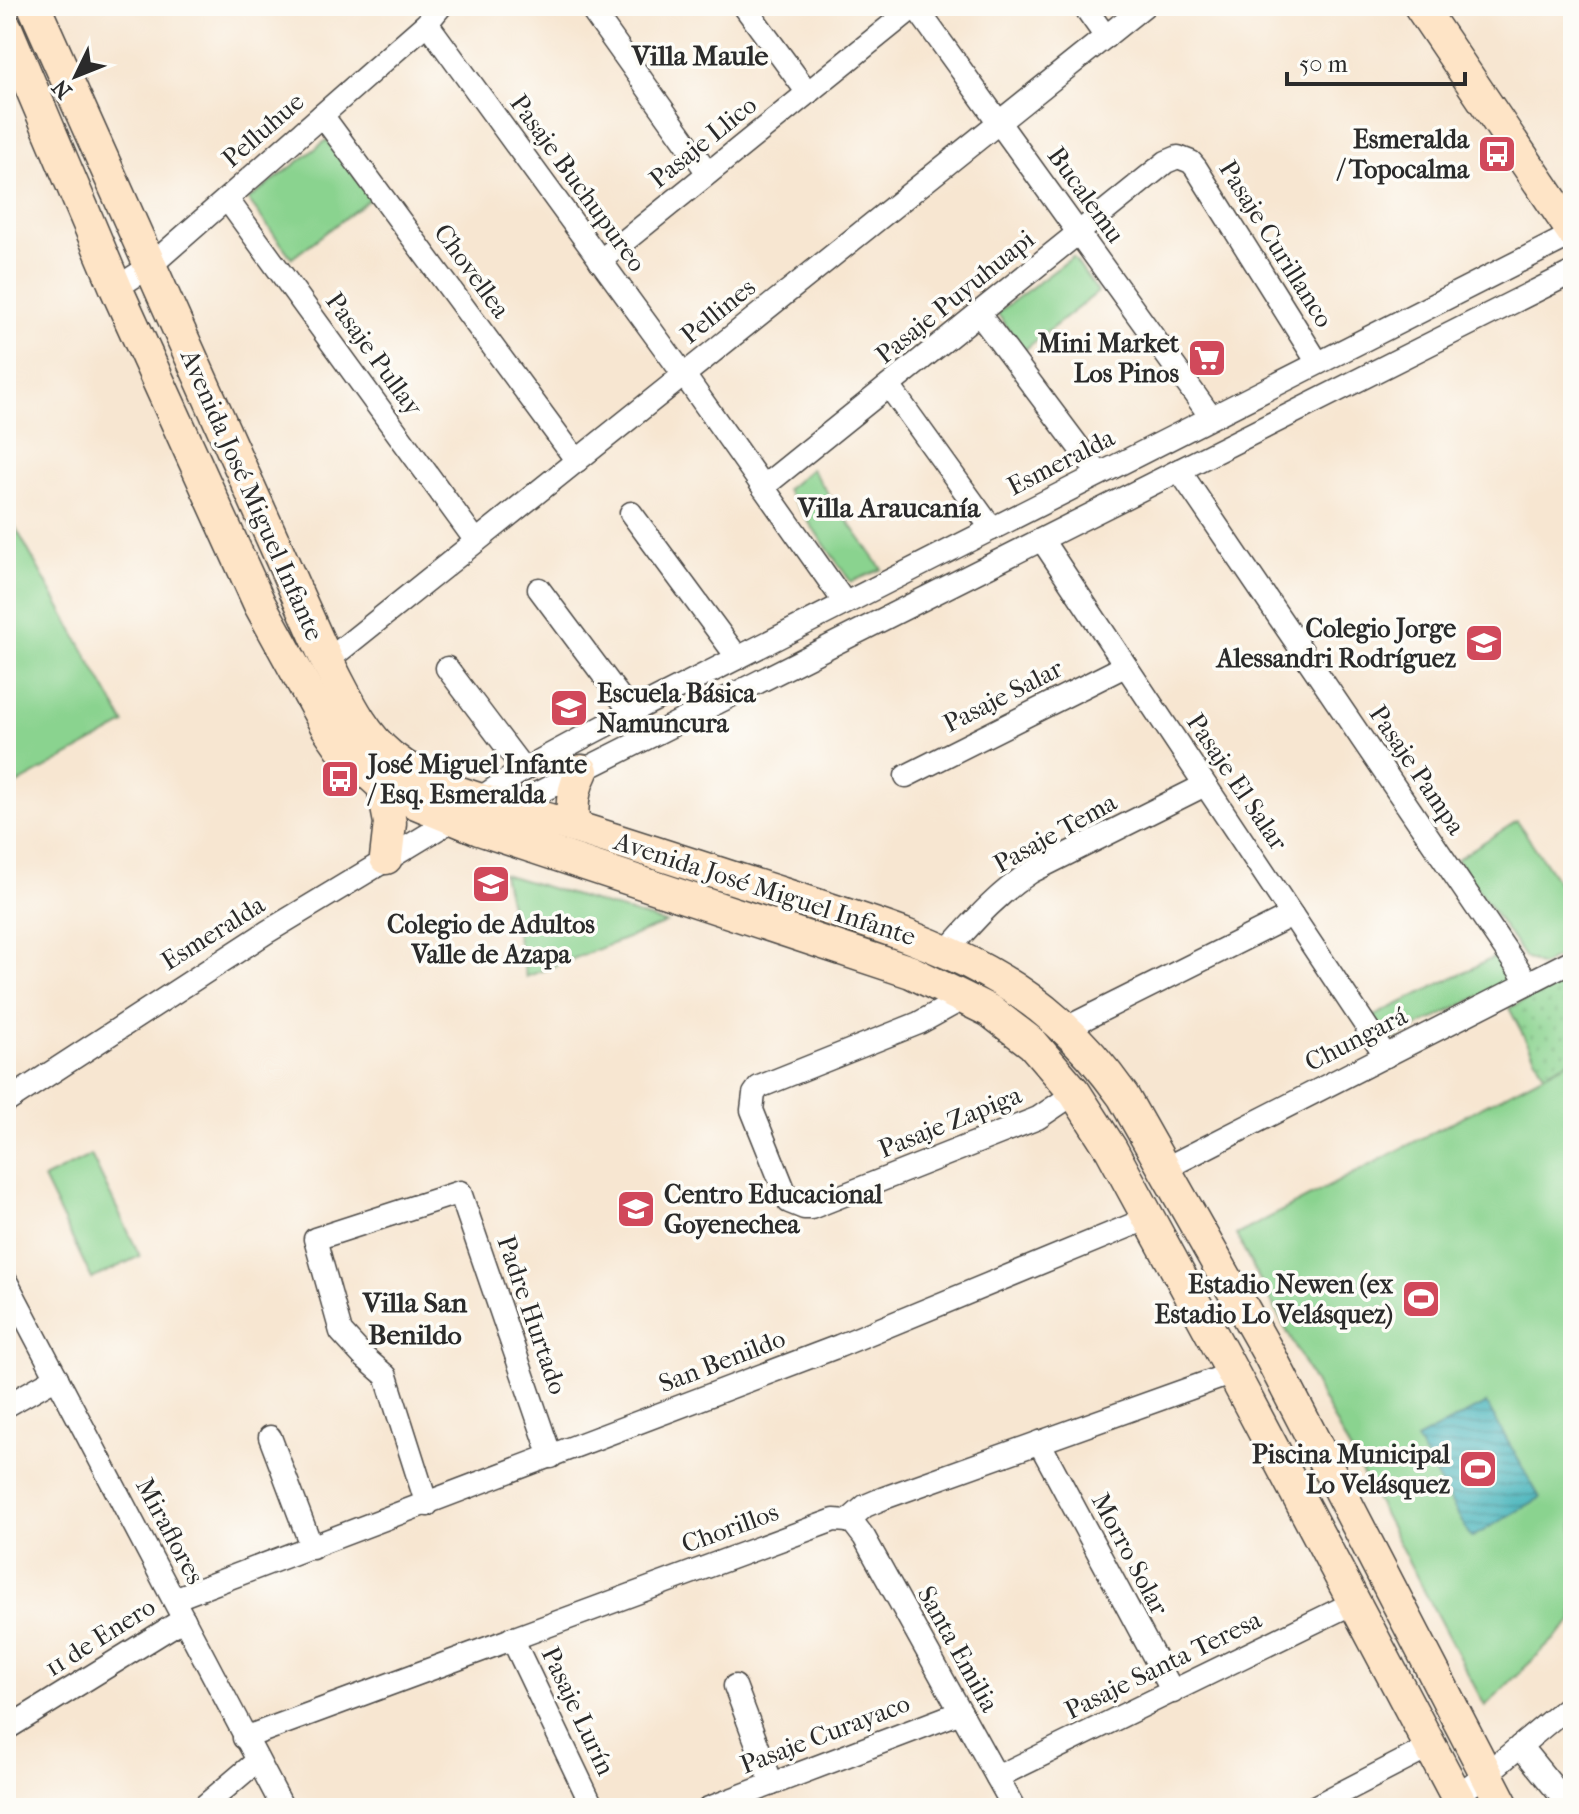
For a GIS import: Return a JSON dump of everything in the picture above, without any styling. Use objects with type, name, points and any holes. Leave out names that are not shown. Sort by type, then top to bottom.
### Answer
[{"type":"main road","name":"Avenida José Miguel Infante","points":[[34,6],[327,661],[359,720],[391,756],[466,809],[511,808],[888,929],[947,951],[1005,981],[1066,1028],[1114,1083],[1270,1356],[1504,1808]]},
{"type":"main road","points":[[1420,6],[1573,233]]},
{"type":"main road","name":"Avenida José Miguel Infante","points":[[6,28],[116,288],[260,605],[327,727],[343,750],[383,786],[466,809],[911,972],[966,997],[1033,1044],[1075,1093],[1103,1134],[1460,1802]]},
{"type":"main road","points":[[574,827],[572,802],[582,771]]},
{"type":"main road","points":[[383,786],[390,823],[386,858]]},
{"type":"street","points":[[589,6],[708,173]]},
{"type":"street","points":[[744,6],[808,93]]},
{"type":"street","name":"Pasaje Llico","points":[[600,261],[915,6]]},
{"type":"street","name":"Bucalemu","points":[[915,6],[1211,417]]},
{"type":"street","points":[[1084,6],[1106,37]]},
{"type":"street","name":"Pellines","points":[[327,661],[1144,6]]},
{"type":"street","name":"Pelluhue","points":[[116,288],[149,267],[434,15]]},
{"type":"street","name":"Pasaje Buchupureo","points":[[434,15],[600,261],[845,603]]},
{"type":"street","name":"Chovellea","points":[[322,115],[577,461]]},
{"type":"street","name":"Pasaje Puyuhuapi","points":[[763,487],[1166,162],[1184,158]]},
{"type":"street","name":"Pasaje Curillanco","points":[[1184,158],[1196,168],[1318,363]]},
{"type":"street","name":"Pasaje Pullay","points":[[227,199],[476,541]]},
{"type":"street","name":"Esmeralda","points":[[6,1102],[254,940],[524,770],[631,712],[1573,233]]},
{"type":"street","points":[[511,808],[1573,272]]},
{"type":"street","points":[[979,314],[1099,474]]},
{"type":"street","points":[[889,386],[992,529]]},
{"type":"street","name":"Pasaje Pampa","points":[[1179,470],[1528,983]]},
{"type":"street","points":[[631,513],[738,658]]},
{"type":"street","name":"Pasaje El Salar","points":[[1042,540],[1386,1056]]},
{"type":"street","points":[[539,589],[631,712]]},
{"type":"street","name":"Pasaje Salar","points":[[906,776],[1125,666]]},
{"type":"street","points":[[447,668],[524,770]]},
{"type":"street","name":"Pasaje Tema","points":[[947,951],[997,897],[1031,872],[1205,785]]},
{"type":"street","points":[[1066,1028],[1292,915]]},
{"type":"street","name":"Chungará","points":[[1164,1169],[1573,960]]},
{"type":"street","name":"Pasaje Zapiga","points":[[966,997],[919,1023],[766,1083],[754,1094],[752,1110],[785,1195],[796,1206],[811,1208],[1023,1124],[1047,1114],[1075,1093]]},
{"type":"street","name":"Padre Hurtado","points":[[427,1505],[386,1376],[341,1332],[315,1239],[460,1192],[551,1457]]},
{"type":"street","name":"San Benildo","points":[[179,1609],[312,1548],[839,1346],[1149,1218]]},
{"type":"street","name":"Miraflores","points":[[6,1281],[283,1808]]},
{"type":"street","name":"Chorillos","points":[[244,1738],[834,1520],[848,1521],[865,1506],[884,1498],[1233,1373]]},
{"type":"street","points":[[6,1406],[57,1377]]},
{"type":"street","points":[[270,1437],[312,1548]]},
{"type":"street","name":"Morro Solar","points":[[1039,1442],[1173,1692]]},
{"type":"street","name":"Santa Emilia","points":[[848,1521],[864,1537],[1014,1808]]},
{"type":"street","name":"Pasaje Santa Teresa","points":[[997,1777],[1353,1603]]},
{"type":"street","name":"11 de Enero","points":[[6,1729],[179,1609]]},
{"type":"street","name":"Pasaje Lurín","points":[[512,1638],[593,1808]]},
{"type":"street","points":[[735,1686],[772,1784]]},
{"type":"street","points":[[1460,1802],[1486,1775],[1573,1702]]},
{"type":"street","name":"Pasaje Curayaco","points":[[709,1808],[961,1712]]},
{"type":"street","points":[[1520,1746],[1571,1808]]},
{"type":"street","points":[[1312,1808],[1430,1747]]},
{"type":"street","points":[[202,1808],[257,1761]]},
{"type":"green space","points":[[327,140],[371,198],[292,258],[248,200]]},
{"type":"green space","points":[[1073,257],[1098,292],[1024,350],[997,313]]},
{"type":"green space","points":[[811,469],[882,569],[851,582],[786,490]]},
{"type":"green space","points":[[6,513],[125,724],[6,790]]},
{"type":"green space","points":[[1517,821],[1573,904],[1573,948],[1541,966],[1525,958],[1457,859]]},
{"type":"green space","points":[[503,874],[666,923],[526,977]]},
{"type":"green space","points":[[1501,954],[1517,978],[1391,1040],[1381,1039],[1368,1019]]},
{"type":"green space","points":[[1573,978],[1573,1059],[1544,1074],[1509,1008]]},
{"type":"green space","name":"Estadio Newen (ex Estadio Lo Velásquez)","points":[[1573,1059],[1573,1621],[1485,1706],[1236,1235]]},
{"type":"green space","points":[[91,1155],[140,1256],[92,1279],[43,1179]]},
{"type":"water","name":"Piscina Municipal Lo Velásquez","points":[[1486,1403],[1540,1498],[1471,1538],[1416,1440]]},
{"type":"place","name":"Esmeralda / Topocalma","points":[[1497,154]]},
{"type":"place","name":"Mini Market Los Pinos","points":[[1207,358]]},
{"type":"place","name":"Colegio Jorge Alessandri Rodríguez","points":[[1484,643]]},
{"type":"place","name":"Escuela Básica Namuncura","points":[[569,708]]},
{"type":"place","name":"José Miguel Infante / Esq. Esmeralda","points":[[340,779]]},
{"type":"place","name":"Colegio de Adultos Valle de Azapa","points":[[491,884]]},
{"type":"place","name":"Centro Educacional Goyenechea","points":[[636,1209]]},
{"type":"place","name":"Estadio Newen (ex Estadio Lo Velásquez)","points":[[1421,1299]]},
{"type":"place","name":"Piscina Municipal Lo Velásquez","points":[[1478,1469]]},
{"type":"district","name":"Villa Maule","points":[[700,55]]},
{"type":"district","name":"Villa Araucanía","points":[[889,507]]},
{"type":"district","name":"Villa San Benildo","points":[[415,1318]]}]
